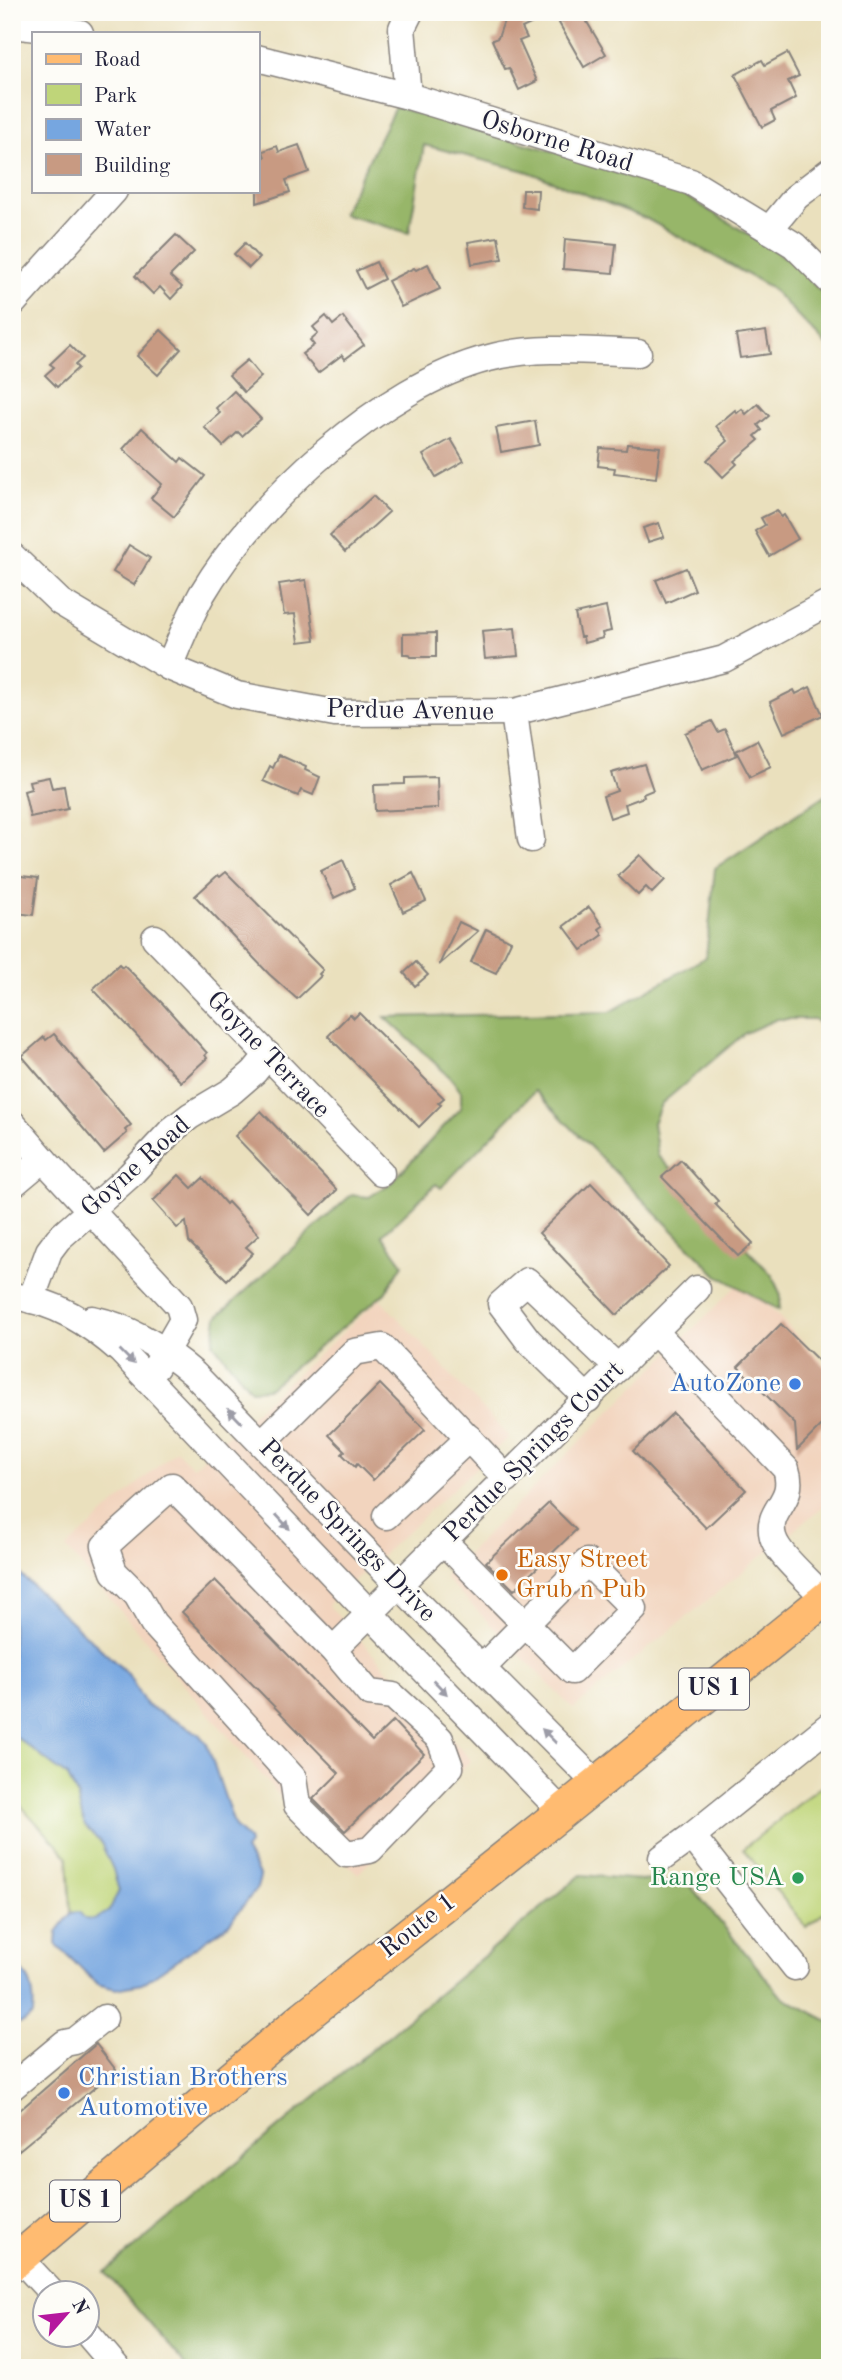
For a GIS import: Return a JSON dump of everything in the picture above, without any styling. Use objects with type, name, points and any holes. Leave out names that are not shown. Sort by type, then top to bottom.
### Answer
[{"type":"main road","name":"Route 1","points":[[15,2257],[304,2017],[828,1599]]},
{"type":"street","points":[[408,96],[402,28],[410,12]]},
{"type":"street","points":[[12,25],[72,32]]},
{"type":"street","name":"Osborne Road","points":[[259,59],[408,96],[691,183],[794,245],[830,281]]},
{"type":"street","points":[[769,230],[796,197],[830,171]]},
{"type":"street","points":[[12,304],[113,192]]},
{"type":"street","points":[[169,667],[184,629],[204,592],[263,514],[310,466],[349,433],[392,403],[430,380],[491,357],[580,350],[638,353]]},
{"type":"street","name":"Perdue Avenue","points":[[12,556],[60,602],[169,667],[237,695],[335,713],[514,712],[724,659],[830,602]]},
{"type":"street","points":[[514,712],[531,839]]},
{"type":"street","name":"Goyne Terrace","points":[[155,938],[381,1173]]},
{"type":"street","name":"Goyne Road","points":[[22,1298],[58,1239],[130,1175],[172,1130],[233,1091],[268,1055]]},
{"type":"street","points":[[12,1123],[179,1306],[183,1320],[149,1380]]},
{"type":"street","points":[[12,1185],[43,1159]]},
{"type":"street","points":[[588,1398],[528,1340],[501,1304],[527,1281],[618,1368]]},
{"type":"street","name":"Perdue Springs Court","points":[[333,1650],[697,1289]]},
{"type":"street","name":"Perdue Springs Drive","points":[[22,1298],[46,1303],[99,1331],[562,1812]]},
{"type":"street","name":"Perdue Springs Drive","points":[[73,1315],[102,1321],[125,1330],[165,1352],[194,1374],[597,1784]]},
{"type":"street","points":[[655,1332],[786,1469],[790,1480],[789,1492],[775,1513],[773,1536],[778,1548],[828,1599]]},
{"type":"street","points":[[262,1443],[354,1352],[382,1348],[508,1479]]},
{"type":"street","points":[[386,1516],[469,1438]]},
{"type":"street","points":[[172,1486],[333,1650],[369,1693],[393,1696],[440,1739],[450,1767],[370,1850],[346,1854],[297,1805],[293,1777],[153,1623],[137,1595],[114,1572],[105,1546],[172,1486]]},
{"type":"street","points":[[444,1542],[525,1624],[482,1668]]},
{"type":"street","points":[[662,1858],[830,1725]]},
{"type":"street","points":[[692,1836],[795,1967]]},
{"type":"street","points":[[12,2087],[65,2043],[75,2041],[104,2018]]},
{"type":"street","points":[[15,2257],[37,2278]]},
{"type":"street","points":[[100,2348],[117,2368]]},
{"type":"shaded area","points":[[743,1279],[830,1370],[830,1501],[573,1709],[444,1577]]},
{"type":"shaded area","points":[[380,1299],[509,1437],[328,1605],[471,1760],[358,1874],[291,1809],[66,1548],[176,1450],[193,1467]]},
{"type":"green space","points":[[395,107],[556,152],[686,196],[792,261],[830,301],[830,349],[770,287],[647,219],[529,172],[424,145],[409,233],[342,214]]},
{"type":"green space","points":[[830,792],[830,1033],[814,1019],[777,1019],[745,1033],[661,1104],[653,1123],[658,1156],[772,1275],[781,1296],[779,1310],[717,1275],[535,1091],[441,1188],[436,1184],[382,1235],[403,1264],[385,1293],[267,1389],[251,1390],[213,1343],[217,1317],[351,1195],[369,1197],[391,1183],[461,1108],[461,1092],[451,1078],[385,1017],[610,1012],[706,957],[715,868]]},
{"type":"green space","points":[[12,1734],[68,1777],[77,1795],[84,1825],[101,1843],[113,1869],[119,1891],[109,1911],[94,1921],[85,1919],[79,1912],[71,1913],[68,1857],[12,1796]]},
{"type":"green space","name":"Range USA","points":[[830,1779],[830,1908],[806,1927],[743,1849]]},
{"type":"green space","points":[[581,1875],[689,1884],[781,1996],[830,2022],[830,2368],[188,2368],[105,2272]]},
{"type":"water","points":[[12,1567],[128,1674],[146,1705],[198,1733],[207,1744],[235,1827],[248,1839],[249,1845],[245,1850],[260,1877],[257,1888],[228,1925],[142,1984],[116,1989],[97,1984],[56,1944],[57,1932],[71,1913],[79,1912],[85,1919],[94,1920],[109,1911],[119,1891],[113,1869],[101,1843],[84,1825],[77,1795],[68,1777],[12,1734]]},
{"type":"water","points":[[12,1964],[28,1979],[33,1992],[34,2007],[33,2015],[23,2023],[12,2025]]},
{"type":"building","points":[[507,12],[556,12],[522,28],[527,38],[519,41],[537,81],[519,90],[509,68],[505,69],[492,40],[498,38]]},
{"type":"building","points":[[581,12],[606,54],[584,67],[559,23]]},
{"type":"building","points":[[787,53],[799,76],[788,81],[796,98],[771,111],[775,120],[762,127],[735,75],[762,60],[765,65]]},
{"type":"building","points":[[299,145],[309,172],[286,180],[290,192],[257,203],[259,159],[265,157],[263,151],[277,146],[279,152]]},
{"type":"building","points":[[523,190],[538,190],[537,209],[522,207]]},
{"type":"building","points":[[176,235],[194,252],[170,276],[182,287],[171,299],[160,287],[153,294],[135,276]]},
{"type":"building","points":[[498,237],[502,259],[472,264],[468,242]]},
{"type":"building","points":[[565,239],[616,244],[613,273],[563,269]]},
{"type":"building","points":[[245,243],[259,258],[249,268],[234,254]]},
{"type":"building","points":[[376,262],[384,279],[365,289],[356,271]]},
{"type":"building","points":[[428,264],[440,289],[401,307],[388,281]]},
{"type":"building","points":[[326,316],[333,325],[343,317],[364,345],[345,359],[342,355],[318,373],[302,354],[314,345],[310,340],[318,333],[313,327]]},
{"type":"building","points":[[161,330],[181,349],[158,375],[137,356]]},
{"type":"building","points":[[766,331],[770,354],[740,358],[736,335]]},
{"type":"building","points":[[70,345],[83,358],[75,365],[78,368],[57,387],[45,375],[54,367],[50,364]]},
{"type":"building","points":[[247,360],[261,377],[244,392],[229,375]]},
{"type":"building","points":[[234,391],[261,419],[242,436],[238,432],[223,446],[204,427],[220,413],[216,408]]},
{"type":"building","points":[[758,404],[769,416],[758,425],[762,430],[755,436],[759,440],[734,461],[737,464],[723,477],[707,460],[728,441],[716,426],[735,410],[737,413],[742,409],[746,414]]},
{"type":"building","points":[[535,421],[539,445],[501,452],[496,428]]},
{"type":"building","points":[[142,428],[179,462],[182,458],[205,476],[174,517],[151,498],[162,484],[123,449]]},
{"type":"building","points":[[451,439],[464,461],[436,477],[423,455]]},
{"type":"building","points":[[627,444],[660,447],[656,478],[614,473],[615,468],[598,466],[600,448],[626,450]]},
{"type":"building","points":[[373,496],[389,512],[345,552],[330,535]]},
{"type":"building","points":[[777,510],[781,517],[784,515],[798,539],[769,556],[755,531],[765,525],[761,518]]},
{"type":"building","points":[[659,523],[664,537],[648,542],[643,528]]},
{"type":"building","points":[[129,545],[150,558],[134,585],[113,572]]},
{"type":"building","points":[[686,568],[695,590],[666,603],[656,580]]},
{"type":"building","points":[[306,580],[315,640],[299,642],[295,614],[284,615],[279,584]]},
{"type":"building","points":[[606,607],[611,631],[602,633],[603,638],[584,643],[575,614]]},
{"type":"building","points":[[515,628],[518,656],[485,659],[482,631]]},
{"type":"building","points":[[436,633],[436,657],[411,657],[409,654],[403,654],[403,634]]},
{"type":"building","points":[[810,687],[823,715],[784,733],[770,702],[794,690],[796,694]]},
{"type":"building","points":[[712,721],[718,732],[725,729],[737,755],[702,770],[685,733]]},
{"type":"building","points":[[757,740],[771,767],[750,777],[736,751]]},
{"type":"building","points":[[279,755],[306,767],[305,770],[320,777],[313,795],[301,790],[298,796],[263,781]]},
{"type":"building","points":[[644,764],[653,790],[643,794],[644,797],[625,804],[627,812],[610,818],[603,796],[617,791],[611,773]]},
{"type":"building","points":[[49,777],[52,788],[64,786],[68,809],[30,817],[24,791],[31,789],[29,781]]},
{"type":"building","points":[[437,777],[438,808],[375,811],[374,785],[405,784],[405,778]]},
{"type":"building","points":[[640,855],[665,880],[652,893],[646,887],[638,895],[618,876]]},
{"type":"building","points":[[343,860],[355,888],[334,898],[321,871]]},
{"type":"building","points":[[226,872],[323,970],[319,974],[321,976],[297,999],[269,974],[195,896],[218,875],[220,877]]},
{"type":"building","points":[[413,873],[426,901],[403,912],[391,885]]},
{"type":"building","points":[[12,875],[38,878],[33,915],[16,913],[16,905],[12,904]]},
{"type":"building","points":[[589,907],[603,926],[599,929],[603,935],[582,950],[564,926]]},
{"type":"building","points":[[459,922],[478,931],[439,965]]},
{"type":"building","points":[[486,929],[511,941],[496,973],[471,962]]},
{"type":"building","points":[[416,962],[428,975],[415,986],[404,973]]},
{"type":"building","points":[[119,964],[122,967],[124,965],[163,1004],[207,1053],[207,1058],[181,1082],[93,989]]},
{"type":"building","points":[[359,1013],[444,1098],[438,1103],[441,1105],[419,1127],[328,1036],[350,1014],[354,1018]]},
{"type":"building","points":[[54,1034],[131,1125],[125,1130],[127,1133],[104,1153],[22,1056],[44,1037],[46,1040]]},
{"type":"building","points":[[261,1111],[337,1190],[311,1215],[235,1136]]},
{"type":"building","points":[[681,1160],[718,1201],[715,1204],[753,1243],[738,1256],[662,1177]]},
{"type":"building","points":[[179,1175],[192,1188],[203,1178],[259,1235],[246,1247],[253,1253],[227,1280],[189,1242],[186,1222],[177,1228],[153,1201]]},
{"type":"building","points":[[591,1183],[669,1266],[617,1315],[539,1233]]},
{"type":"building","points":[[781,1324],[830,1372],[830,1417],[797,1450],[795,1424],[738,1367]]},
{"type":"building","points":[[380,1384],[425,1430],[373,1480],[342,1454],[345,1451],[329,1435]]},
{"type":"building","points":[[673,1413],[746,1490],[706,1528],[633,1451]]},
{"type":"building","points":[[549,1503],[576,1530],[514,1590],[486,1562]]},
{"type":"building","points":[[215,1580],[372,1741],[393,1721],[424,1754],[345,1831],[313,1799],[339,1773],[182,1612]]},
{"type":"building","name":"Christian Brothers Automotive","points":[[96,2044],[116,2070],[12,2156],[12,2117]]},
{"type":"place","name":"AutoZone","points":[[795,1384]]},
{"type":"place","name":"Easy Street Grub n Pub","points":[[502,1575]]},
{"type":"place","name":"Range USA","points":[[798,1878]]},
{"type":"place","name":"Christian Brothers Automotive","points":[[64,2093]]}]
